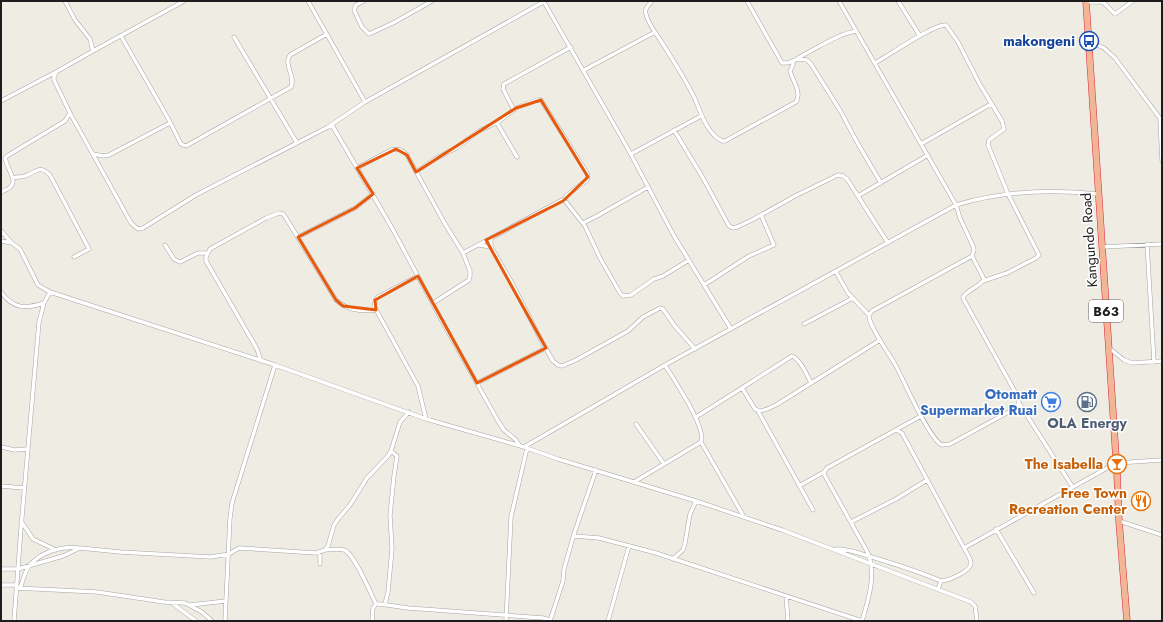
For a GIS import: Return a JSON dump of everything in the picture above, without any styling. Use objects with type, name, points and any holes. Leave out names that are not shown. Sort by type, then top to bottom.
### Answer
[{"type":"highway","name":"Kangundo Road","points":[[1086,1],[1119,521],[1127,621]]},
{"type":"street","points":[[64,1],[75,20],[90,39],[93,51]]},
{"type":"street","points":[[1,101],[184,1]]},
{"type":"street","points":[[308,1],[365,102]]},
{"type":"street","points":[[364,1],[356,5],[354,10],[362,27],[369,34],[393,23],[432,1]]},
{"type":"street","points":[[56,72],[54,80],[70,113],[131,223],[138,229],[143,228],[196,195],[332,125],[365,102],[544,1],[631,154],[671,231],[732,329]]},
{"type":"street","points":[[652,1],[646,7],[646,14],[655,32],[682,74],[694,97],[701,116],[712,132],[722,141],[725,141],[796,102],[798,96],[790,71],[795,60]]},
{"type":"street","points":[[747,1],[782,63],[795,60],[844,34],[856,31]]},
{"type":"street","points":[[839,1],[911,124],[956,205],[960,218],[973,246],[972,256],[983,276],[983,281]]},
{"type":"street","points":[[898,1],[920,36]]},
{"type":"street","points":[[1086,1],[1102,2],[1115,14],[1133,1]]},
{"type":"street","points":[[875,63],[920,36],[940,26],[946,25],[960,46],[991,104],[1002,121],[1004,129],[987,143],[1008,194],[1039,254],[1036,258],[1007,273],[983,281],[966,293],[963,297],[1017,394],[1019,403],[1072,486]]},
{"type":"street","points":[[584,70],[655,32]]},
{"type":"street","points":[[121,36],[181,144],[186,146],[271,99],[292,85],[293,82],[288,64],[288,58],[290,55],[326,34]]},
{"type":"street","points":[[234,37],[297,143]]},
{"type":"street","points":[[1088,41],[1104,48],[1115,58],[1161,120],[1162,161]]},
{"type":"street","points":[[514,110],[503,89],[504,84],[571,47]]},
{"type":"street","points":[[795,60],[807,60],[811,64],[882,183]]},
{"type":"street","points":[[416,172],[479,132],[497,123],[521,105],[541,100],[587,173],[588,177],[587,180],[567,195],[563,201]]},
{"type":"street","points":[[921,144],[991,104]]},
{"type":"street","points":[[1,192],[10,189],[13,183],[13,178],[5,158],[65,121],[70,113]]},
{"type":"street","points":[[631,154],[701,116]]},
{"type":"street","points":[[65,121],[76,123]]},
{"type":"street","points":[[93,154],[109,156],[170,123]]},
{"type":"street","points":[[497,123],[517,157]]},
{"type":"street","points":[[332,125],[373,194],[504,430],[516,440],[519,445]]},
{"type":"street","points":[[674,130],[703,178],[729,226],[732,228],[737,227],[838,175],[847,179],[888,243]]},
{"type":"street","points":[[357,168],[391,150],[396,148],[402,150],[407,155],[445,224],[463,253],[470,271],[469,280],[433,303]]},
{"type":"street","points":[[858,196],[928,155]]},
{"type":"street","points":[[13,178],[25,177],[39,169],[45,170],[50,176],[89,249],[74,257]]},
{"type":"street","points":[[583,223],[648,187]]},
{"type":"street","points":[[506,621],[511,517],[526,447],[666,365],[956,205],[1008,194],[1077,192],[1098,194]]},
{"type":"street","points":[[298,237],[355,208],[373,194]]},
{"type":"street","points":[[463,253],[557,202],[563,201],[566,202],[583,223],[600,258],[623,296],[631,295],[654,279],[663,276],[689,260]]},
{"type":"street","points":[[165,245],[174,259],[180,262],[198,253],[206,253],[210,249],[266,218],[283,214],[336,300],[343,306],[353,309],[364,311],[376,310]]},
{"type":"street","points":[[704,285],[749,256],[773,247],[774,243],[761,215]]},
{"type":"street","points":[[1,231],[20,249],[38,285],[50,292],[261,361],[410,412],[426,419],[526,447],[623,480],[634,482],[744,517],[833,549],[971,602],[975,606],[977,621]]},
{"type":"street","points":[[491,238],[490,247],[512,283],[553,361],[558,365],[562,366],[576,360],[628,331],[643,317],[653,310],[660,308],[663,309],[674,325],[695,349]]},
{"type":"street","points":[[1,241],[12,242]]},
{"type":"street","points":[[1147,244],[1154,362]]},
{"type":"street","points":[[1102,247],[1162,244]]},
{"type":"street","points":[[479,245],[490,247]]},
{"type":"street","points":[[206,253],[206,261],[257,349],[261,361]]},
{"type":"street","points":[[868,315],[872,311],[972,256]]},
{"type":"street","points":[[836,272],[848,293],[868,315],[921,416],[938,443],[946,445],[950,444],[1016,408],[1019,403]]},
{"type":"street","points":[[418,276],[378,297],[374,302],[376,310],[418,386],[426,419]]},
{"type":"street","points":[[1,292],[10,302],[20,306],[44,303]]},
{"type":"street","points":[[14,621],[18,587],[21,521],[39,322],[44,303],[50,292]]},
{"type":"street","points":[[804,324],[853,298]]},
{"type":"street","points":[[758,411],[762,411],[776,405],[880,340]]},
{"type":"street","points":[[477,383],[546,348]]},
{"type":"street","points":[[1108,348],[1132,364],[1162,361]]},
{"type":"street","points":[[696,417],[792,356],[798,360],[811,383]]},
{"type":"street","points":[[634,482],[701,442],[703,435],[696,417],[666,365]]},
{"type":"street","points":[[225,621],[232,504],[275,366]]},
{"type":"street","points":[[742,388],[758,411],[813,510]]},
{"type":"street","points":[[325,550],[328,546],[334,525],[338,518],[350,505],[366,478],[383,462],[391,451],[400,422],[410,412]]},
{"type":"street","points":[[799,486],[824,472],[827,468],[921,416]]},
{"type":"street","points":[[636,424],[664,464]]},
{"type":"street","points":[[902,433],[903,426]]},
{"type":"street","points":[[833,549],[848,549],[907,568],[941,581],[949,580],[970,567],[971,562],[964,548],[902,433],[896,430]]},
{"type":"street","points":[[701,442],[744,517]]},
{"type":"street","points":[[1,447],[15,450],[28,449]]},
{"type":"street","points":[[385,604],[388,592],[392,549],[390,516],[397,456],[391,451]]},
{"type":"street","points":[[964,548],[1116,462],[1162,460]]},
{"type":"street","points":[[376,604],[408,608],[543,618],[550,621],[563,581],[564,569],[574,536],[596,470]]},
{"type":"street","points":[[574,536],[598,538],[656,553],[862,621],[871,584],[872,564],[824,472]]},
{"type":"street","points":[[851,522],[896,499],[927,480]]},
{"type":"street","points":[[1,486],[24,488]]},
{"type":"street","points":[[673,559],[682,550],[685,543],[690,514],[696,501]]},
{"type":"street","points":[[21,521],[33,539],[56,550]]},
{"type":"street","points":[[1119,521],[1162,535]]},
{"type":"street","points":[[996,530],[1034,593]]},
{"type":"street","points":[[608,621],[629,546]]},
{"type":"street","points":[[18,587],[30,565],[50,552],[70,547],[120,552],[212,557],[228,554],[239,548],[316,553],[325,550],[344,550],[348,552],[361,572],[376,604]]},
{"type":"street","points":[[1,569],[18,569],[63,556],[80,548]]},
{"type":"street","points":[[320,552],[320,564]]},
{"type":"street","points":[[938,589],[941,581]]},
{"type":"street","points":[[1,585],[97,592],[185,603],[202,612],[212,621]]},
{"type":"street","points":[[782,621],[788,621],[786,596]]},
{"type":"street","points":[[189,605],[226,601]]},
{"type":"street","points":[[171,602],[196,621]]},
{"type":"street","points":[[372,621],[373,608],[376,604]]},
{"type":"highlighted area","points":[[541,100],[588,177],[563,201],[486,240],[546,348],[477,383],[418,276],[375,300],[376,310],[343,306],[336,300],[298,237],[355,208],[373,194],[357,168],[396,149],[407,155],[416,172],[516,108]]},
{"type":"place","name":"makongeni","points":[[1089,41]]},
{"type":"place","name":"Otomatt Supermarket Ruai","points":[[1051,402]]},
{"type":"place","name":"OLA Energy","points":[[1087,402]]},
{"type":"place","name":"The Isabella","points":[[1117,464]]},
{"type":"place","name":"Free Town Recreation Center","points":[[1141,501]]}]
